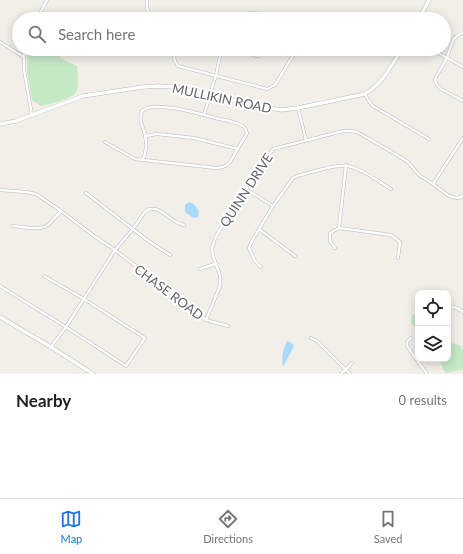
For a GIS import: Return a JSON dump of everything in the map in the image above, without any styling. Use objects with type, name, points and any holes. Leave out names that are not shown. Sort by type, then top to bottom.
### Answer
[{"type":"street","points":[[41,12],[47,0]]},
{"type":"street","points":[[147,0],[146,3],[148,12]]},
{"type":"street","points":[[423,12],[430,0]]},
{"type":"street","points":[[451,46],[453,40],[458,35],[463,33]]},
{"type":"street","points":[[0,42],[12,50]]},
{"type":"street","points":[[173,56],[178,66],[266,88],[275,85],[293,56]]},
{"type":"street","points":[[204,115],[220,56]]},
{"type":"street","name":"MULLIKIN ROAD","points":[[0,124],[32,116],[83,96],[158,86],[176,87],[262,107],[282,110],[298,108],[365,94],[382,80],[397,56]]},
{"type":"street","points":[[443,56],[463,67]]},
{"type":"street","points":[[24,57],[24,70],[32,116]]},
{"type":"street","points":[[447,58],[435,80],[437,85],[463,101]]},
{"type":"street","points":[[365,94],[373,106],[429,139]]},
{"type":"street","points":[[105,142],[131,158],[144,160],[208,167],[223,167],[230,162],[238,149],[247,133],[246,128],[239,124],[172,108],[159,106],[149,107],[142,111],[140,120],[146,136],[146,151],[144,160]]},
{"type":"street","points":[[298,108],[306,140]]},
{"type":"street","name":"QUINN DRIVE","points":[[206,320],[220,286],[220,275],[215,264],[212,248],[216,236],[273,149],[344,131],[357,132],[408,162],[419,175],[449,196],[457,198],[463,195]]},
{"type":"street","points":[[146,136],[157,134],[194,138],[238,149]]},
{"type":"street","points":[[433,184],[463,138]]},
{"type":"street","points":[[261,267],[255,261],[249,248],[273,206],[293,178],[336,166],[346,166],[358,169],[391,190]]},
{"type":"street","points":[[339,228],[346,166]]},
{"type":"street","name":"CHASE ROAD","points":[[0,190],[36,194],[115,250],[206,320],[228,326]]},
{"type":"street","points":[[246,190],[273,206]]},
{"type":"street","points":[[86,193],[147,240],[170,255]]},
{"type":"street","points":[[52,347],[115,250],[133,229],[144,213],[149,209],[156,209],[176,222],[184,225]]},
{"type":"street","points":[[13,226],[42,227],[47,225],[61,211]]},
{"type":"street","points":[[335,248],[330,241],[330,233],[339,228],[391,235],[400,242],[398,258]]},
{"type":"street","points":[[259,230],[295,256]]},
{"type":"street","points":[[200,269],[215,264]]},
{"type":"street","points":[[0,286],[126,366],[145,338],[84,299],[44,276]]},
{"type":"street","points":[[451,307],[456,307],[463,312]]},
{"type":"street","points":[[0,317],[52,347],[93,374]]},
{"type":"street","points":[[311,338],[317,341],[350,374]]},
{"type":"street","points":[[411,338],[407,342],[408,348],[428,374]]},
{"type":"street","points":[[341,374],[352,363]]},
{"type":"green space","points":[[28,56],[60,56],[60,58],[77,66],[78,86],[76,92],[74,95],[60,101],[41,106],[32,100],[27,71]]},
{"type":"green space","points":[[415,314],[415,329],[411,322],[412,315]]},
{"type":"green space","points":[[451,342],[461,346],[463,351],[463,369],[446,373],[441,362],[451,362]]},
{"type":"water","points":[[189,202],[194,204],[199,211],[198,217],[193,218],[185,212],[185,205]]},
{"type":"water","points":[[287,341],[294,345],[283,367],[282,361],[284,347]]}]
